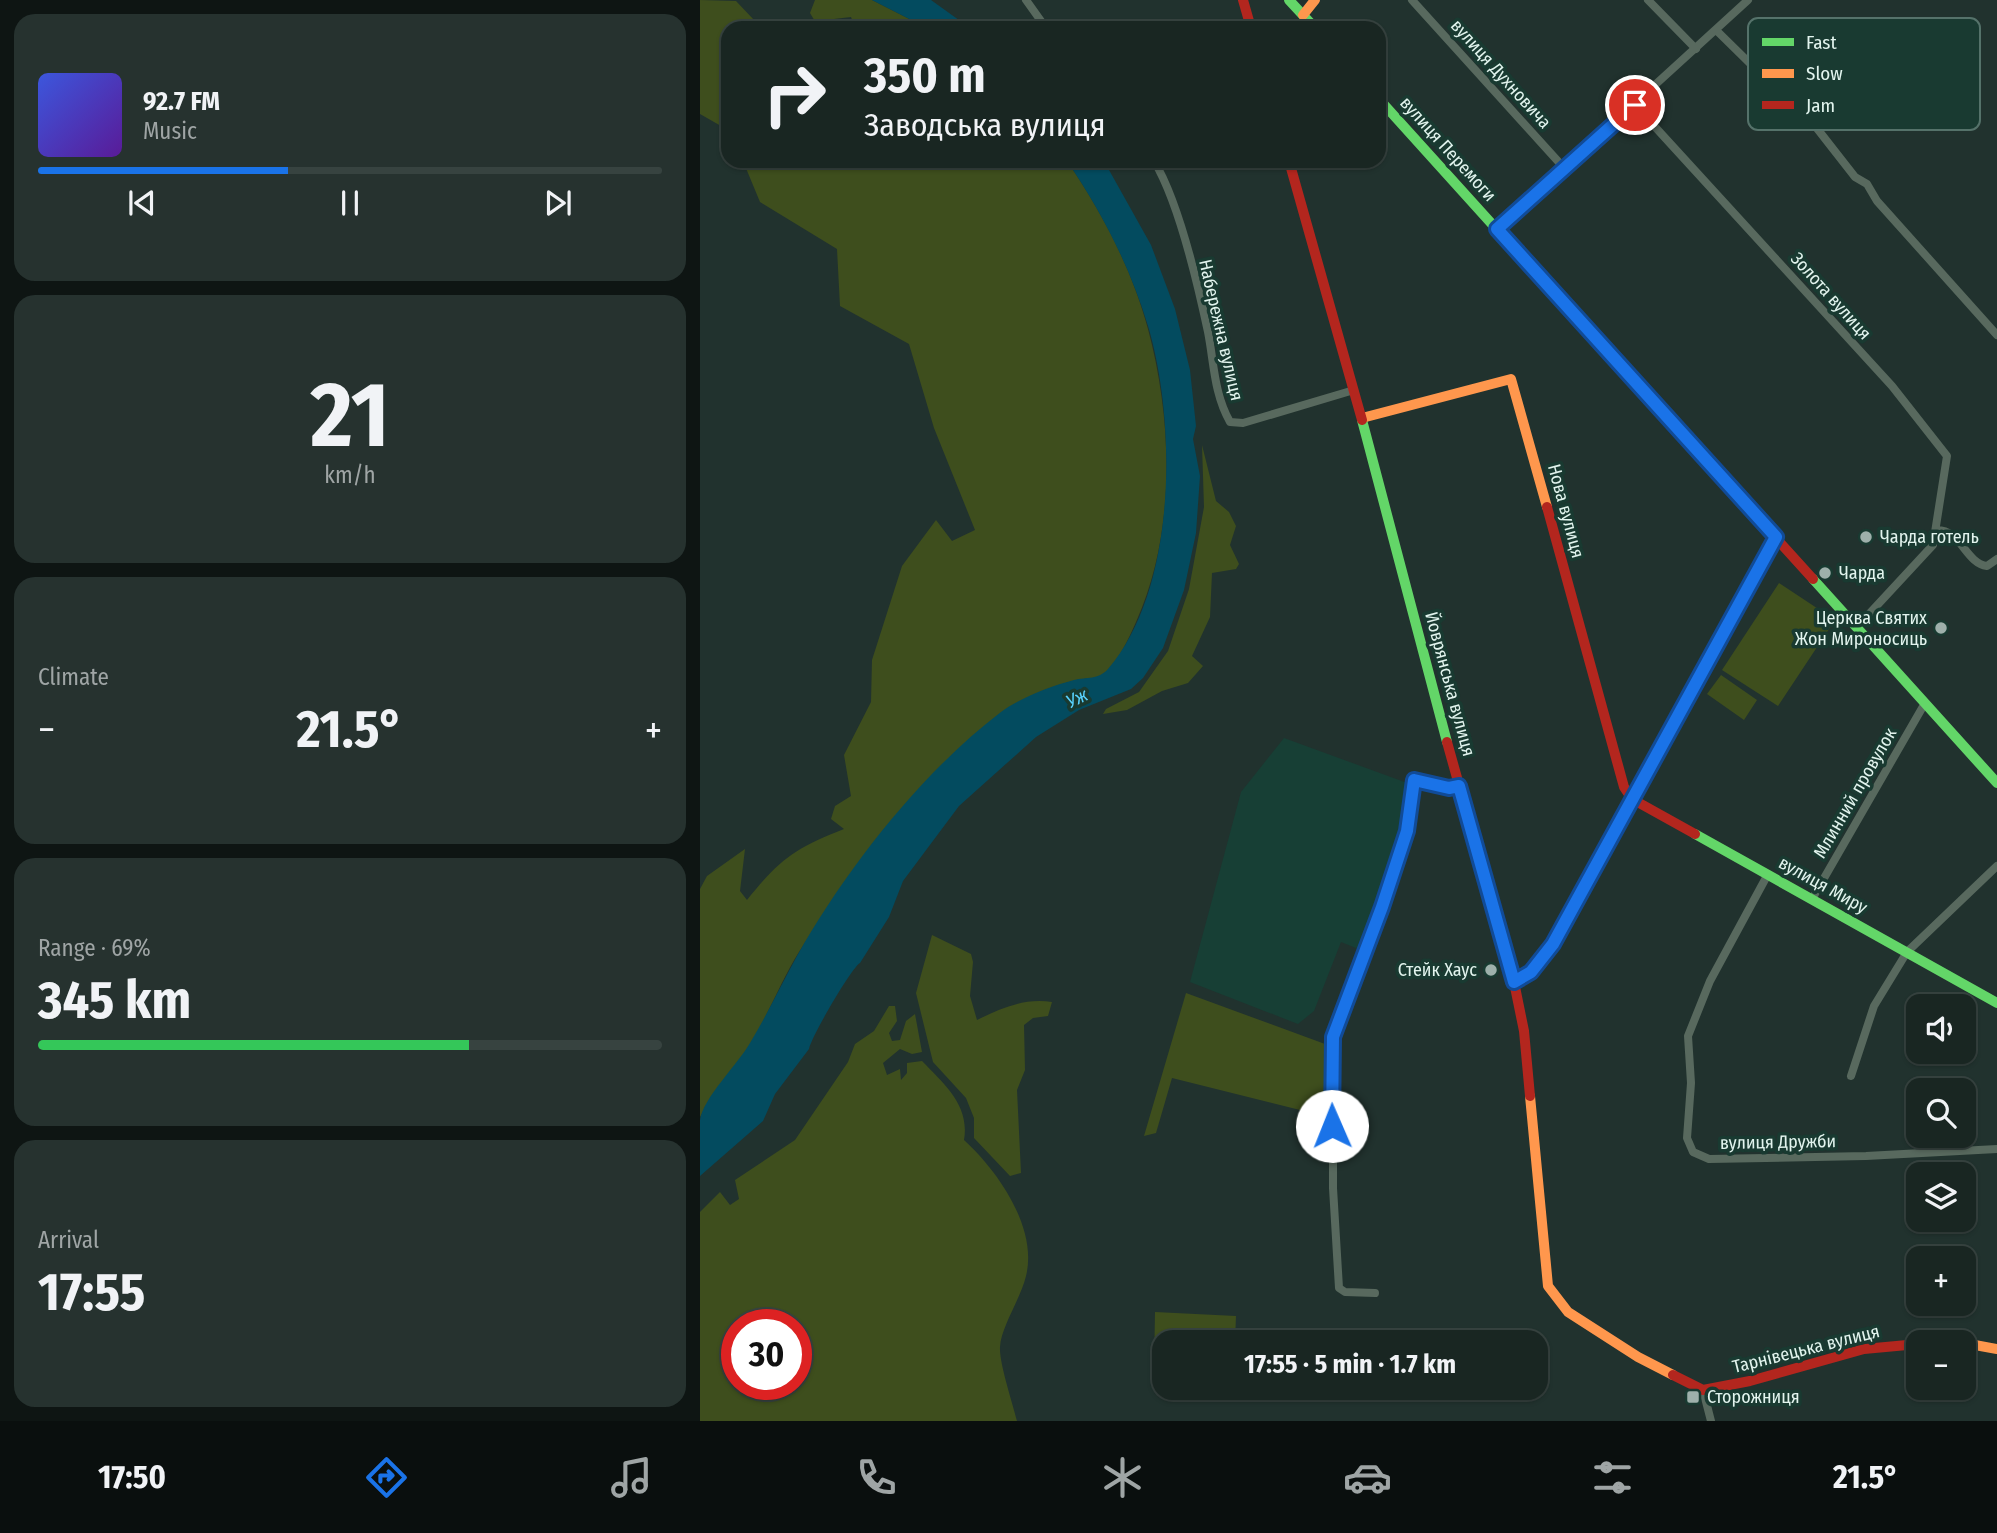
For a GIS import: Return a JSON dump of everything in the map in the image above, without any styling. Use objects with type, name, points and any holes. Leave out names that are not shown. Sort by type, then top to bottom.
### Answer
[{"type":"street","points":[[1026,0],[1041,21]]},
{"type":"street","points":[[1242,0],[1249,21]]},
{"type":"street","points":[[1289,0],[1309,21]]},
{"type":"street","points":[[1303,15],[1315,0]]},
{"type":"street","name":"вулиця Духновича","points":[[1412,0],[1565,169]]},
{"type":"street","points":[[1647,0],[1696,49]]},
{"type":"street","points":[[1497,229],[1696,49],[1742,2]]},
{"type":"street","points":[[1716,30],[1748,61]]},
{"type":"street","name":"Золота вулиця","points":[[1635,105],[1892,386],[1947,456],[1936,530]]},
{"type":"street","name":"вулиця Перемоги","points":[[1386,107],[1997,783]]},
{"type":"street","points":[[1819,130],[1856,177],[1867,184],[1877,201],[1997,335]]},
{"type":"street","name":"Набережна вулиця","points":[[1157,168],[1186,249],[1207,329],[1220,402],[1230,422],[1243,423],[1354,390]]},
{"type":"street","name":"Йоврянська вулиця","points":[[1291,168],[1362,418],[1459,786],[1514,982],[1524,1031],[1548,1286],[1568,1312],[1584,1323],[1638,1357],[1703,1390]]},
{"type":"street","name":"Нова вулиця","points":[[1362,418],[1511,379],[1624,787],[1632,799]]},
{"type":"street","points":[[1857,627],[1933,545],[1936,530],[1950,533],[1978,563],[1987,566],[1997,559]]},
{"type":"street","points":[[1514,982],[1531,972],[1553,944],[1776,537]]},
{"type":"street","name":"Млинний провулок","points":[[1812,899],[1925,703]]},
{"type":"street","points":[[1375,1293],[1345,1292],[1339,1283],[1333,1188],[1333,1037],[1382,907],[1407,831],[1414,780],[1449,788],[1459,786]]},
{"type":"street","name":"вулиця Миру","points":[[1632,799],[1997,1003]]},
{"type":"street","points":[[1851,1076],[1874,1006],[1907,952],[1997,866]]},
{"type":"street","name":"вулиця Дружби","points":[[1768,874],[1710,981],[1688,1037],[1691,1083],[1687,1138],[1693,1152],[1709,1159],[1866,1156],[1997,1149]]},
{"type":"street","name":"Тарнівецька вулиця","points":[[1703,1390],[1750,1381],[1864,1349],[1906,1345]]},
{"type":"street","points":[[1976,1345],[1997,1349]]},
{"type":"street","points":[[1703,1390],[1711,1421]]},
{"type":"shaded area","points":[[1284,738],[1410,784],[1405,828],[1361,950],[1341,942],[1314,1011],[1298,1024],[1190,982],[1241,792]]},
{"type":"green space","points":[[700,0],[736,1],[754,20],[778,21],[721,21],[721,126],[700,114]]},
{"type":"green space","points":[[815,0],[872,0],[913,21],[852,21],[851,17],[815,21],[810,13]]},
{"type":"green space","points":[[746,168],[1071,168],[1092,200],[1125,263],[1148,329],[1162,402],[1166,440],[1164,515],[1149,588],[1133,629],[1115,661],[1098,677],[1077,680],[1029,697],[996,718],[921,787],[872,846],[827,909],[792,963],[750,1045],[700,1117],[700,889],[707,876],[745,849],[740,891],[747,900],[769,874],[790,856],[813,842],[844,829],[831,819],[835,806],[851,796],[844,755],[871,702],[872,660],[902,566],[936,520],[952,541],[975,530],[934,428],[909,344],[840,306],[837,249],[760,202]]},
{"type":"green space","points":[[1202,445],[1216,501],[1229,512],[1236,526],[1230,545],[1239,564],[1236,569],[1212,573],[1210,617],[1192,656],[1203,666],[1188,683],[1162,691],[1127,710],[1103,714],[1106,709],[1139,692],[1168,651],[1189,589],[1204,507]]},
{"type":"green space","points":[[1779,583],[1835,620],[1778,706],[1722,670]]},
{"type":"green space","points":[[1721,675],[1757,700],[1744,720],[1707,694]]},
{"type":"green space","points":[[932,935],[971,954],[973,962],[970,996],[977,1020],[1013,1005],[1032,1001],[1052,1002],[1048,1016],[1033,1018],[1024,1025],[1025,1070],[1017,1090],[1021,1173],[1010,1176],[974,1138],[974,1118],[966,1098],[933,1062],[916,993]]},
{"type":"green space","points":[[1186,993],[1325,1044],[1324,1116],[1172,1078],[1156,1133],[1144,1136]]},
{"type":"green space","points":[[889,1006],[895,1006],[897,1021],[889,1033],[892,1041],[900,1040],[906,1021],[915,1014],[922,1052],[912,1054],[900,1049],[883,1063],[887,1075],[900,1069],[901,1080],[907,1073],[907,1063],[922,1061],[939,1078],[959,1106],[965,1128],[964,1140],[1002,1184],[1021,1220],[1028,1258],[1026,1276],[1000,1347],[1017,1421],[700,1421],[700,1212],[720,1192],[730,1205],[739,1199],[735,1180],[795,1140],[848,1062],[855,1044],[874,1031]]},
{"type":"green space","points":[[1155,1312],[1236,1316],[1235,1330],[1155,1330]]},
{"type":"water","points":[[872,0],[931,0],[960,21],[913,21]]},
{"type":"water","name":"Уж","points":[[1071,168],[1108,168],[1151,245],[1175,309],[1190,370],[1196,426],[1193,439],[1200,476],[1196,533],[1184,590],[1163,648],[1143,678],[1131,689],[1079,710],[1036,737],[959,806],[903,881],[889,917],[832,1003],[809,1049],[775,1094],[763,1121],[700,1176],[700,1120],[707,1102],[750,1043],[797,956],[838,890],[887,824],[942,764],[1001,712],[1046,689],[1104,673],[1131,635],[1147,595],[1159,551],[1165,504],[1164,409],[1157,365],[1141,304],[1124,261],[1092,200]]},
{"type":"traffic: fast","points":[[1289,0],[1308,21]]},
{"type":"traffic: fast","points":[[1386,107],[1621,367]]},
{"type":"traffic: fast","points":[[1362,420],[1447,742]]},
{"type":"traffic: fast","points":[[1813,579],[1997,783]]},
{"type":"traffic: fast","points":[[1695,834],[1997,1003]]},
{"type":"traffic: slow","points":[[1303,15],[1315,0]]},
{"type":"traffic: slow","points":[[1362,418],[1511,379],[1547,507]]},
{"type":"traffic: slow","points":[[1530,1096],[1548,1286],[1568,1312],[1638,1357],[1673,1375]]},
{"type":"traffic: slow","points":[[1976,1345],[1997,1349]]},
{"type":"traffic: jam","points":[[1243,0],[1249,21]]},
{"type":"traffic: jam","points":[[1291,168],[1362,420]]},
{"type":"traffic: jam","points":[[1621,367],[1813,579]]},
{"type":"traffic: jam","points":[[1547,507],[1624,787],[1632,799],[1695,834]]},
{"type":"traffic: jam","points":[[1447,742],[1514,982],[1524,1031],[1530,1096]]},
{"type":"traffic: jam","points":[[1673,1375],[1703,1390],[1750,1381],[1864,1349],[1906,1345]]},
{"type":"place","name":"Чарда готель","points":[[1866,537]]},
{"type":"place","name":"Чарда","points":[[1825,573]]},
{"type":"place","name":"Церква Святих Жон Мироносиць","points":[[1941,628]]},
{"type":"place","name":"Стейк Хаус","points":[[1491,970]]},
{"type":"place","name":"Сторожниця","points":[[1693,1397]]},
{"type":"route","points":[[1332,1126],[1331,1052],[1336,1024],[1382,907],[1407,831],[1414,780],[1449,788],[1459,786],[1514,982],[1531,972],[1553,944],[1776,537],[1497,229],[1635,105]]}]
